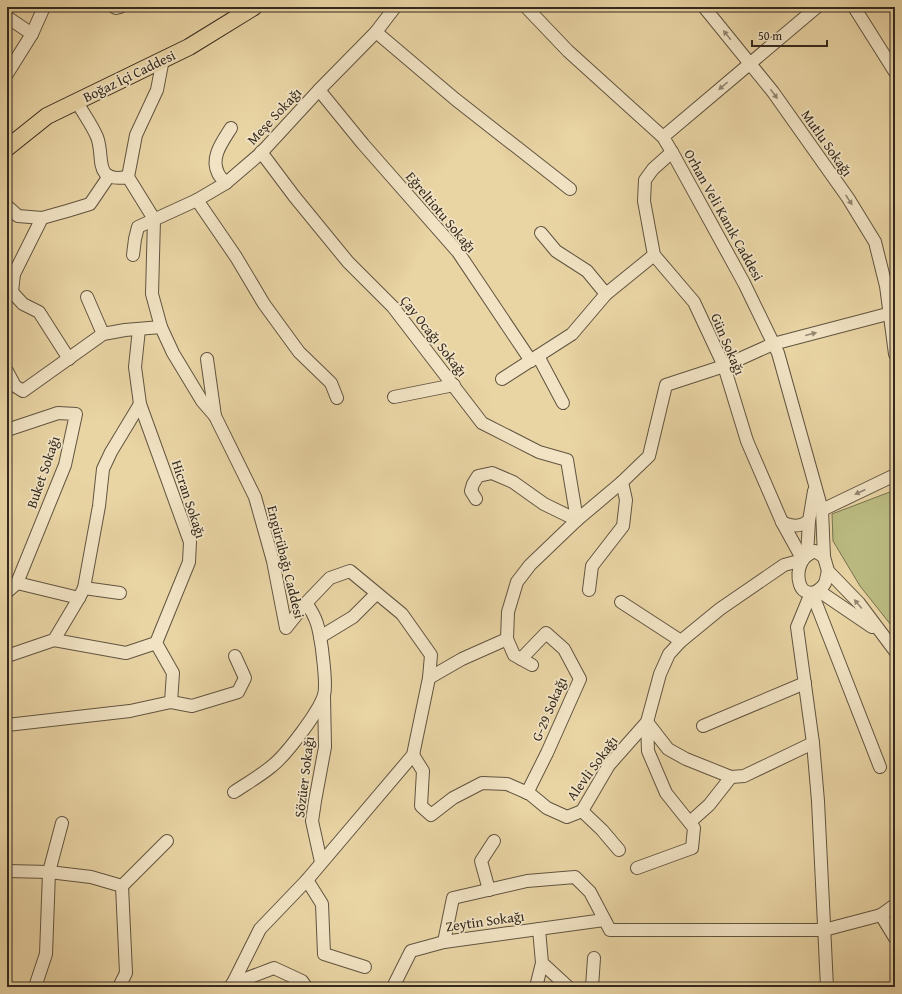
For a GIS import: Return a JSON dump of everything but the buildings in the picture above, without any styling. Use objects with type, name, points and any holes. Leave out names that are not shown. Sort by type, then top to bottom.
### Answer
[{"type":"main road","name":"Boğaz İçi Caddesi","points":[[7,148],[47,116],[189,47],[254,7]]},
{"type":"street","points":[[7,74],[32,34],[44,7]]},
{"type":"street","points":[[114,7],[120,7]]},
{"type":"street","name":"Meşe Sokağı","points":[[133,255],[138,227],[198,200],[226,183],[261,152],[376,32],[395,7]]},
{"type":"street","name":"Orhan Veli Kanık Caddesi","points":[[526,7],[568,51],[663,137],[744,283],[778,353],[822,510],[824,557]]},
{"type":"street","name":"Mutlu Sokağı","points":[[704,7],[773,92],[848,198],[875,242],[892,313],[895,354]]},
{"type":"street","points":[[663,137],[817,7]]},
{"type":"street","points":[[854,7],[895,72]]},
{"type":"street","points":[[7,17],[32,34]]},
{"type":"street","points":[[376,32],[455,100],[570,188]]},
{"type":"street","points":[[154,220],[128,177],[136,135],[157,90],[163,60]]},
{"type":"street","name":"Eğreltiotu Sokağı","points":[[319,90],[363,144],[458,252],[534,359],[563,403]]},
{"type":"street","points":[[77,102],[97,137],[101,167],[109,176],[118,179],[128,177]]},
{"type":"street","points":[[226,183],[218,173],[215,160],[218,151],[231,128]]},
{"type":"street","name":"Çay Ocağı Sokağı","points":[[261,152],[294,196],[348,262],[393,307],[482,423],[538,452],[567,460],[577,520]]},
{"type":"street","name":"Gün Sokağı","points":[[672,152],[653,169],[645,180],[644,201],[654,255],[694,302],[724,366],[747,441],[782,522],[804,559]]},
{"type":"street","points":[[7,206],[18,216],[42,218],[90,204],[109,176]]},
{"type":"street","points":[[198,200],[236,257],[264,304],[299,352],[331,383],[336,398]]},
{"type":"street","points":[[42,218],[14,274],[12,292],[23,304],[39,312],[68,359]]},
{"type":"street","name":"Engürübağı Caddesi","points":[[154,220],[152,294],[161,326],[173,352],[199,395],[215,416],[255,497],[273,562],[286,628],[330,578],[350,571],[402,614],[431,655],[429,678],[413,755],[307,880],[260,929],[232,986]]},
{"type":"street","points":[[541,233],[556,250],[587,271],[606,294]]},
{"type":"street","points":[[502,379],[572,334],[606,294],[654,255]]},
{"type":"street","points":[[87,297],[103,334]]},
{"type":"street","points":[[429,678],[462,660],[507,639],[508,612],[517,582],[530,565],[577,520],[622,482],[649,456],[666,385],[724,366],[773,344],[892,313]]},
{"type":"street","points":[[7,371],[14,386],[23,391],[103,334],[161,326]]},
{"type":"street","name":"Hicran Sokağı","points":[[138,329],[135,367],[140,404],[190,542],[189,562],[156,643]]},
{"type":"street","points":[[207,359],[215,416]]},
{"type":"street","points":[[394,397],[454,385]]},
{"type":"street","points":[[54,640],[82,593],[99,506],[103,469],[110,452],[140,404]]},
{"type":"street","name":"Buket Sokağı","points":[[7,430],[58,413],[76,414],[65,465],[16,583],[7,592]]},
{"type":"street","points":[[476,499],[471,491],[478,476],[492,473],[513,482],[544,504],[577,520]]},
{"type":"street","points":[[822,510],[895,475]]},
{"type":"street","points":[[589,590],[592,566],[623,526],[626,500],[622,482]]},
{"type":"street","points":[[815,487],[804,559],[799,576],[800,586],[797,627],[813,743],[818,801],[827,987]]},
{"type":"street","points":[[782,522],[794,526],[803,525],[810,521]]},
{"type":"street","points":[[804,559],[815,551],[824,557],[828,571],[858,603],[895,651]]},
{"type":"street","name":"Alevli Sokağı","points":[[413,755],[423,771],[421,806],[431,815],[453,798],[482,783],[507,784],[527,793],[547,808],[567,817],[582,811],[609,765],[647,722],[660,674],[669,654],[720,609],[784,565],[804,559]]},
{"type":"street","points":[[797,627],[814,592],[824,584],[828,571]]},
{"type":"street","points":[[16,583],[82,593],[120,593]]},
{"type":"street","points":[[800,586],[804,591],[814,592],[882,634]]},
{"type":"street","points":[[814,592],[880,768]]},
{"type":"street","points":[[320,637],[353,617],[376,594]]},
{"type":"street","points":[[621,602],[682,641]]},
{"type":"street","name":"Sözüer Sokağı","points":[[306,604],[314,613],[318,625],[324,666],[325,747],[314,801],[312,821],[321,862]]},
{"type":"street","name":"G-29 Sokağı","points":[[507,639],[514,655],[526,662],[546,633],[564,649],[580,679],[550,747],[527,793]]},
{"type":"street","points":[[7,656],[54,640],[126,653],[156,643],[172,673],[171,702]]},
{"type":"street","points":[[7,725],[130,711],[171,702],[192,706],[238,692],[245,678],[235,656]]},
{"type":"street","points":[[703,726],[805,683]]},
{"type":"street","points":[[234,792],[272,766],[301,733],[324,694]]},
{"type":"street","points":[[647,722],[668,749],[686,759],[731,777],[744,776],[813,743]]},
{"type":"street","points":[[637,868],[692,848],[694,828],[666,793],[648,751],[647,722]]},
{"type":"street","points":[[690,822],[709,805],[731,777]]},
{"type":"street","points":[[582,811],[602,830],[619,850]]},
{"type":"street","points":[[35,987],[46,954],[49,872],[62,823]]},
{"type":"street","points":[[119,987],[126,973],[122,886],[167,841]]},
{"type":"street","points":[[489,890],[481,861],[494,841]]},
{"type":"street","points":[[7,871],[49,872],[91,877],[122,886]]},
{"type":"street","points":[[444,942],[453,898],[527,881],[575,877],[590,892],[610,930],[824,930],[881,915],[895,905]]},
{"type":"street","points":[[307,880],[322,904],[324,954],[365,967]]},
{"type":"street","points":[[881,915],[895,938]]},
{"type":"street","name":"Zeytin Sokağı","points":[[393,987],[411,951],[444,942],[604,920]]},
{"type":"street","points":[[536,987],[542,963],[539,929]]},
{"type":"street","points":[[592,987],[594,958]]},
{"type":"street","points":[[542,963],[568,987]]},
{"type":"street","points":[[232,986],[274,968],[302,981],[306,987]]},
{"type":"green space","points":[[895,490],[895,630],[860,586],[833,541],[832,514]]}]
